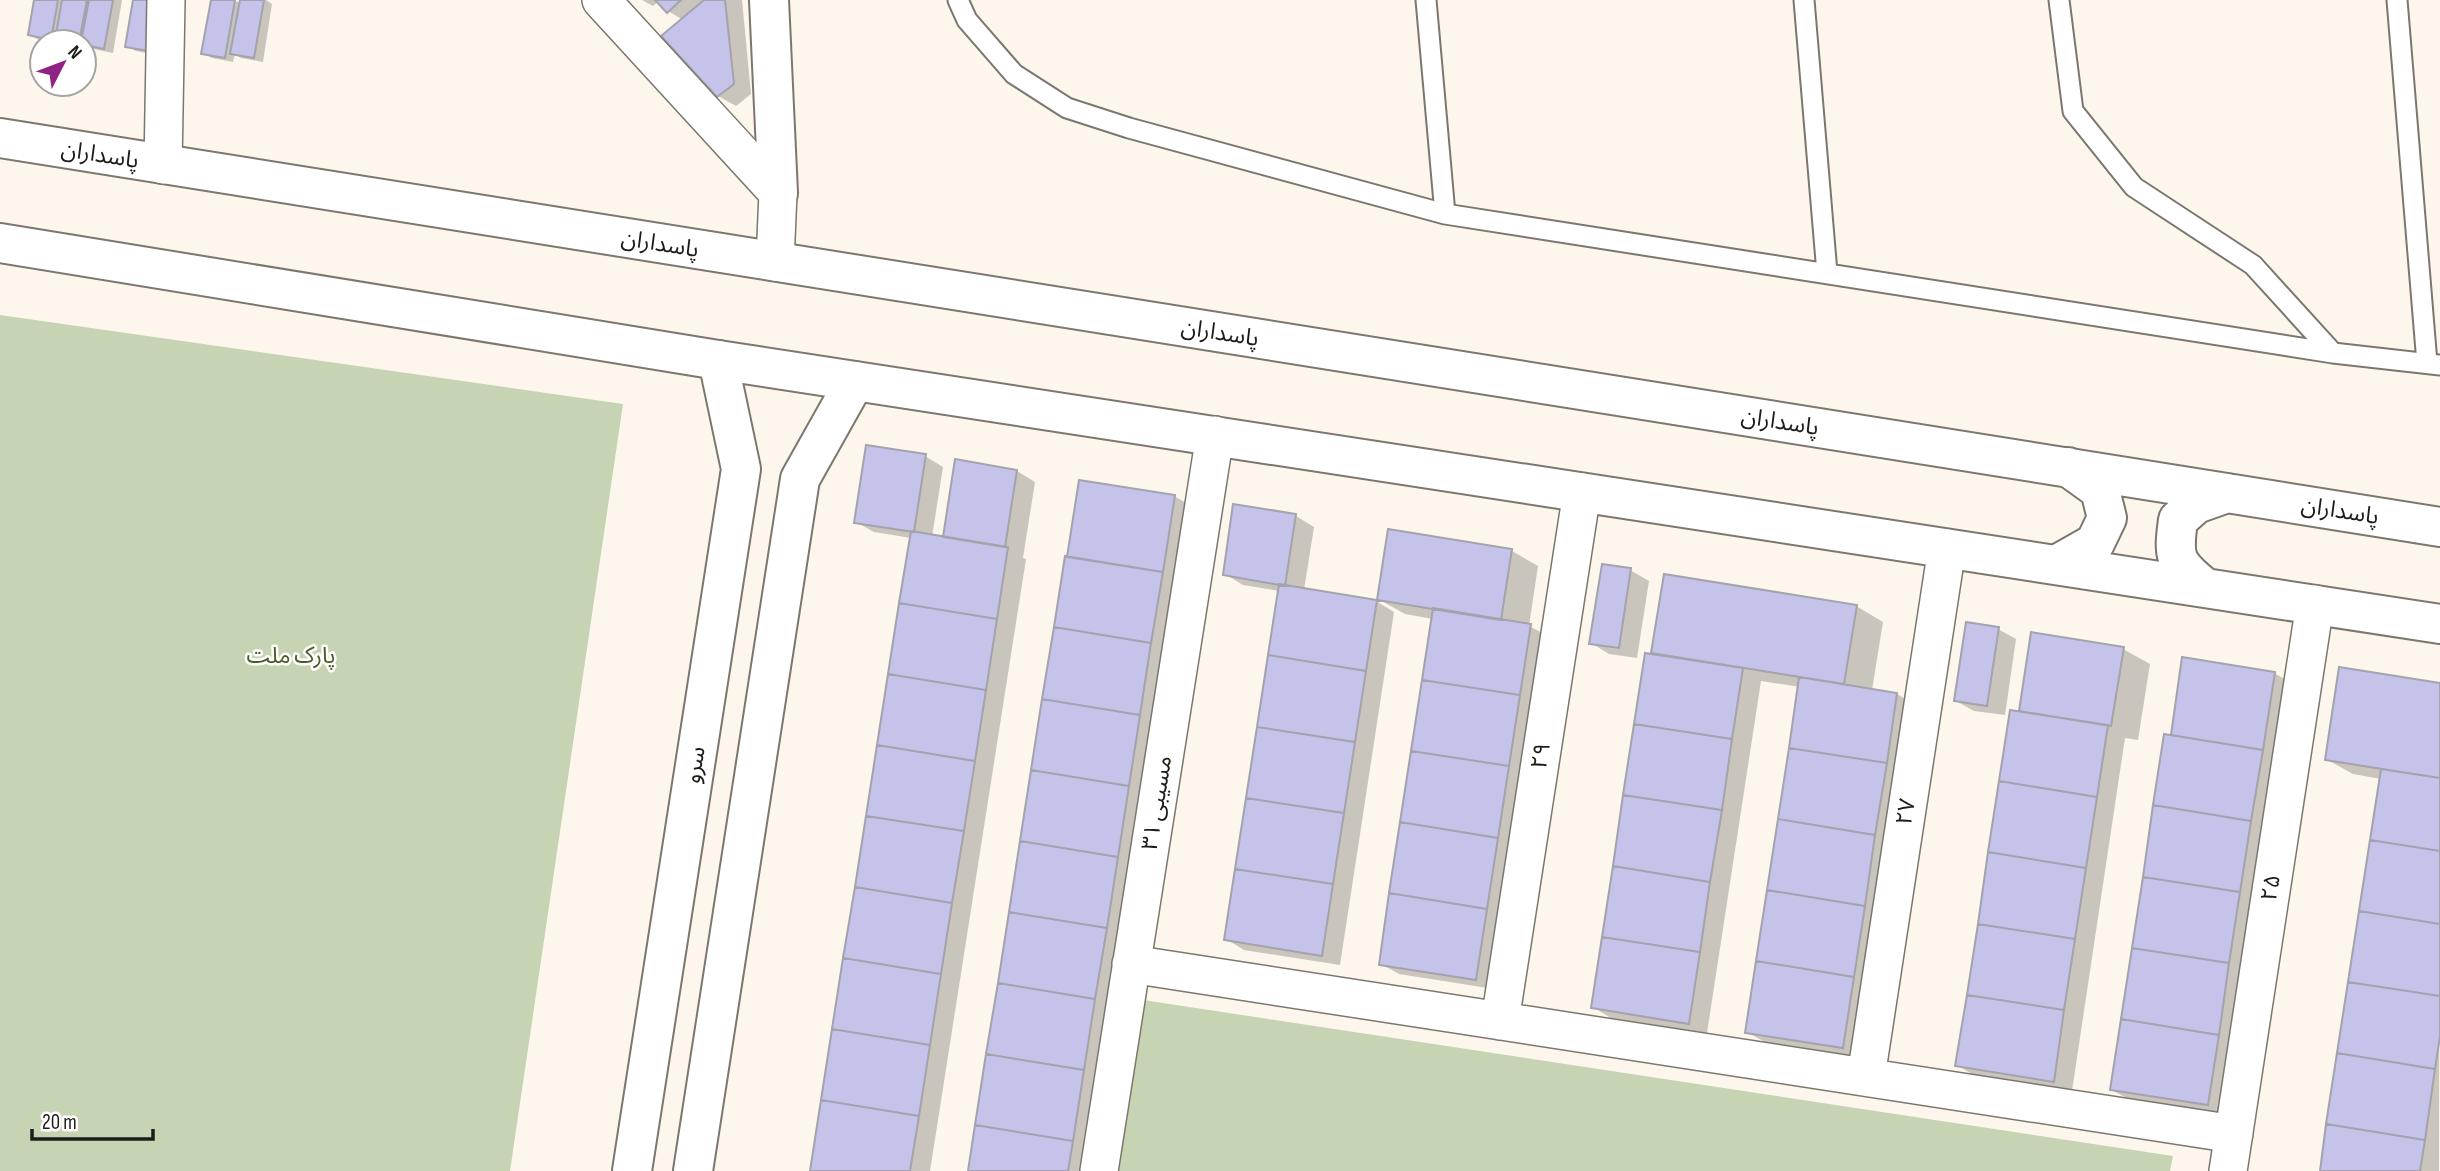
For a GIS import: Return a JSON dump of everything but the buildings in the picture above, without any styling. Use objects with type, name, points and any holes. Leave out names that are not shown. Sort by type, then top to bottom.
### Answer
[{"type":"main road","points":[[769,0],[778,193]]},
{"type":"main road","name":"پاسداران","points":[[0,138],[2440,527]]},
{"type":"main road","points":[[0,243],[718,360],[2440,624]]},
{"type":"main road","name":"سرو","points":[[632,1171],[741,469],[718,360]]},
{"type":"main road","points":[[693,1171],[800,480],[855,381]]},
{"type":"main road","points":[[2056,565],[2095,543],[2107,518],[2100,490],[2068,467]]},
{"type":"main road","points":[[2204,587],[2186,573],[2174,550],[2178,520],[2196,504],[2227,493]]},
{"type":"street","points":[[163,166],[166,0]]},
{"type":"street","points":[[601,0],[778,193],[775,262]]},
{"type":"street","name":"۳۱ مسیبی","points":[[1099,1171],[1215,435]]},
{"type":"street","name":"۲۹","points":[[1500,1021],[1582,492]]},
{"type":"street","name":"۲۷","points":[[1866,1077],[1947,548]]},
{"type":"street","name":"۲۵","points":[[2228,1171],[2315,604]]},
{"type":"street","points":[[1131,964],[2234,1134]]},
{"type":"lane","points":[[958,0],[967,20],[1014,74],[1067,108],[1129,128],[1445,214],[2333,353],[2433,364],[2397,0]]},
{"type":"lane","points":[[1426,0],[1445,214]]},
{"type":"lane","points":[[1804,0],[1827,273]]},
{"type":"lane","points":[[2059,0],[2073,111],[2134,187],[2253,265],[2333,353]]},
{"type":"green space","name":"پارک ملت","points":[[0,315],[623,404],[510,1171],[0,1171]]},
{"type":"green space","points":[[1143,1000],[2173,1156],[2170,1171],[1118,1171]]}]
